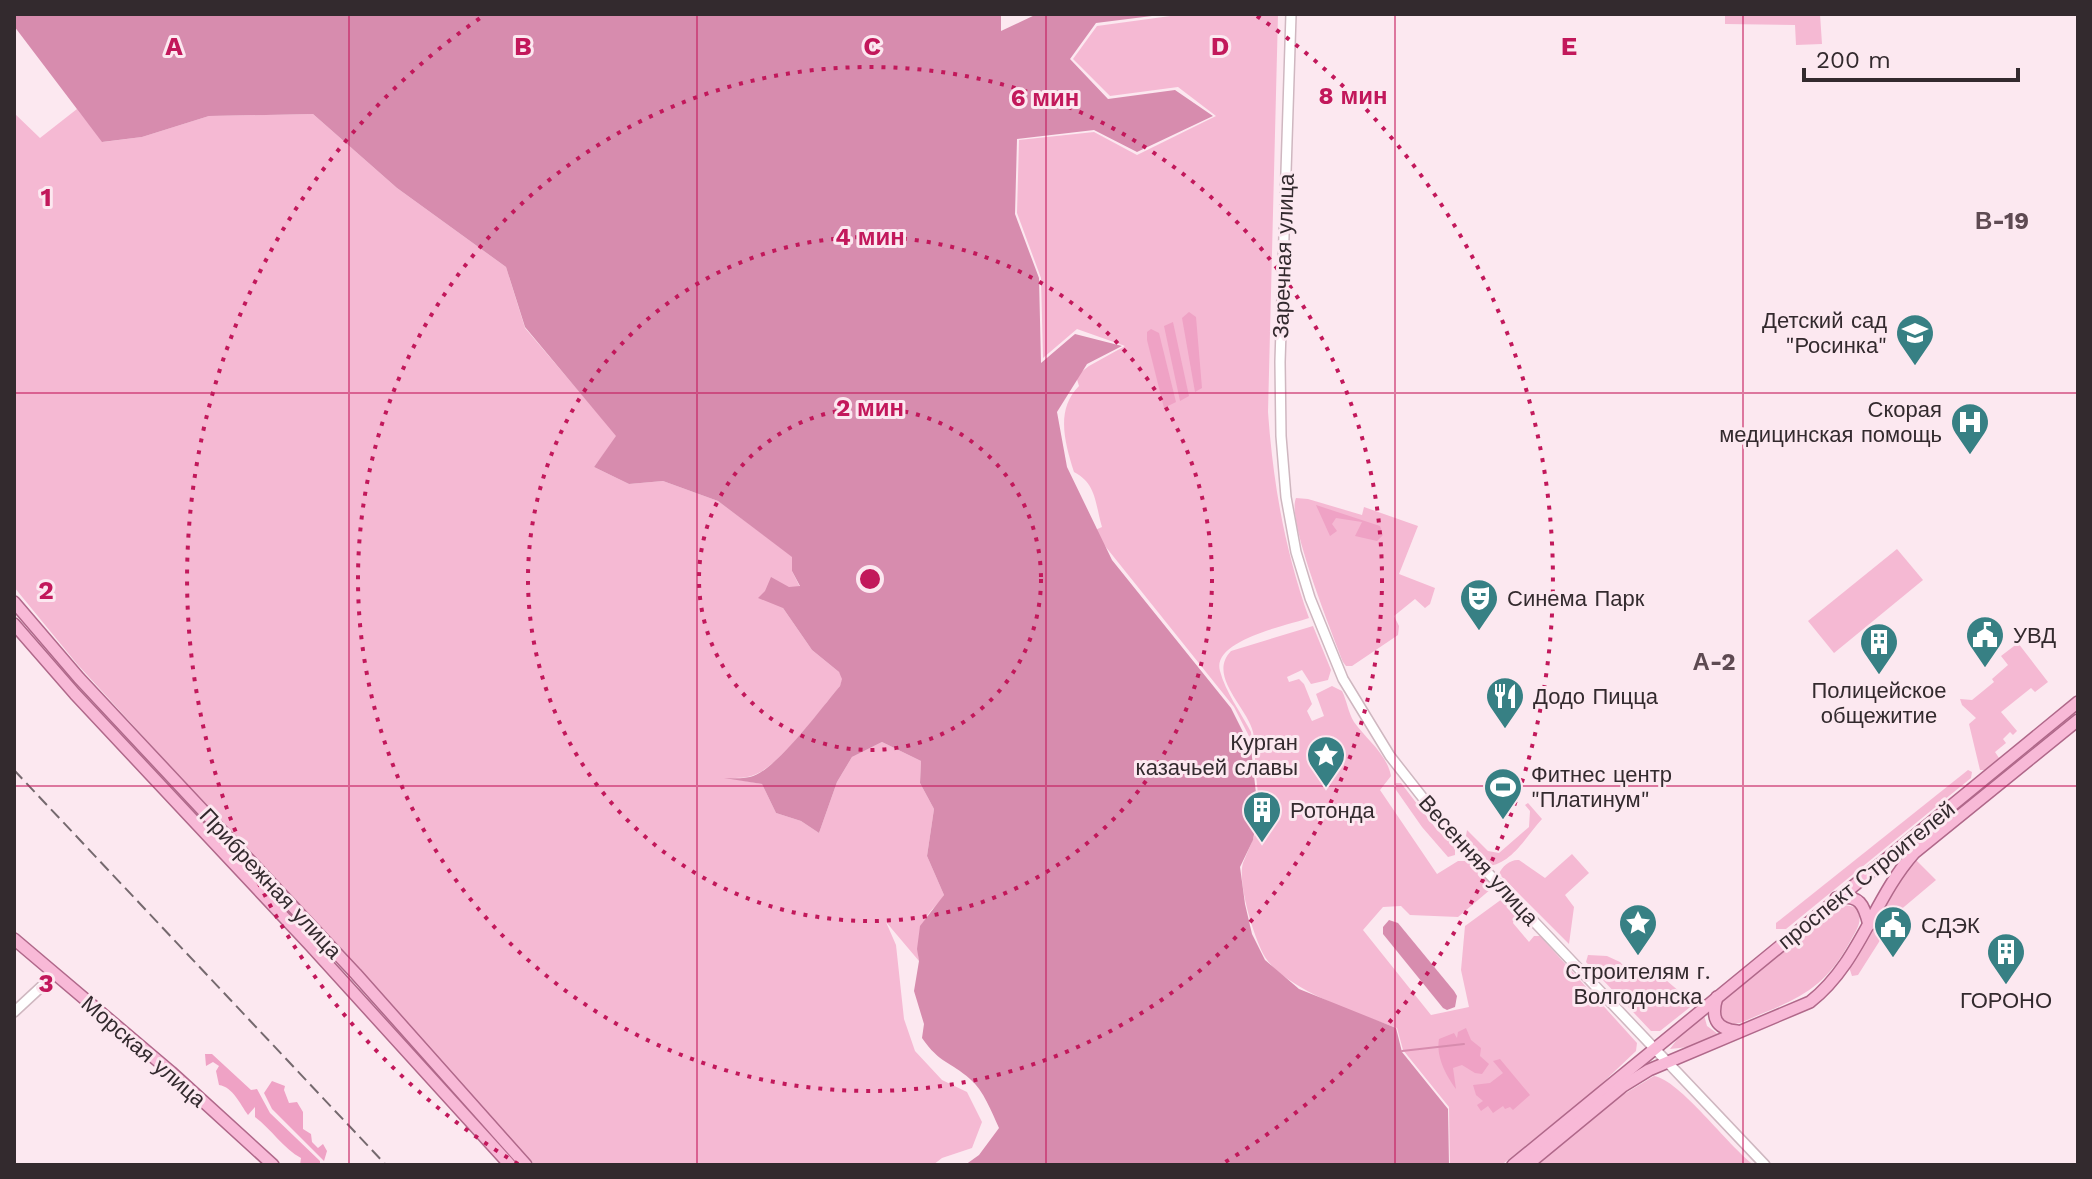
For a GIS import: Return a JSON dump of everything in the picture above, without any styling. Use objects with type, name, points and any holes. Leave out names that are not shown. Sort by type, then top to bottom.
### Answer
[{"type":"main road","name":"Прибрежная улица","points":[[14,602],[79,678],[356,974],[526,1165]]},
{"type":"main road","name":"Прибрежная улица","points":[[14,624],[510,1165]]},
{"type":"main road","name":"проспект Строителей","points":[[1513,1165],[2078,702]]},
{"type":"main road","name":"проспект Строителей","points":[[1527,1165],[1623,1086],[1649,1070],[1810,1002],[1842,970],[1898,871],[1914,853],[2078,720]]},
{"type":"main road","points":[[1836,898],[1849,896],[1859,901],[1866,912],[1869,926]]},
{"type":"main road","name":"Морская улица","points":[[14,939],[171,1072],[273,1165]]},
{"type":"main road","points":[[1717,996],[1713,1016],[1716,1023],[1728,1030],[1740,1031]]},
{"type":"street","name":"Заречная улица","points":[[1286,497],[1280,362],[1291,14]]},
{"type":"street","name":"Весенняя улица","points":[[1286,497],[1296,552],[1310,598],[1343,679],[1390,756],[1452,835],[1765,1165]]},
{"type":"street","points":[[14,1012],[55,974]]},
{"type":"shaded area","points":[[14,14],[1001,14],[1001,31],[1037,14],[1168,14],[1096,23],[1070,59],[1108,99],[1175,90],[1213,116],[1137,152],[1094,130],[1017,139],[1015,214],[1039,278],[1041,363],[1075,334],[1122,346],[1087,364],[1057,412],[1067,467],[1112,560],[1231,708],[1251,748],[1258,812],[1253,840],[1240,867],[1252,934],[1265,960],[1299,989],[1396,1028],[1402,1052],[1448,1109],[1449,1165],[965,1165],[979,1155],[999,1128],[975,1084],[940,1058],[922,1038],[924,1024],[914,991],[920,926],[944,895],[927,856],[934,809],[920,783],[921,761],[882,742],[852,757],[837,782],[819,833],[801,821],[776,813],[762,784],[724,778],[750,777],[772,764],[798,738],[840,686],[842,679],[839,672],[812,650],[783,608],[758,598],[771,577],[789,587],[800,586],[792,571],[792,557],[718,501],[663,481],[629,484],[594,467],[616,436],[525,327],[506,267],[397,188],[313,114],[209,116],[142,137],[102,142],[14,26]]},
{"type":"shaded area","points":[[1185,14],[1278,14],[1268,412],[1281,516],[1309,618],[1239,642],[1220,660],[1222,679],[1251,732],[1252,742],[1234,707],[1093,531],[1102,527],[1096,503],[1087,482],[1074,472],[1065,438],[1064,416],[1079,386],[1076,376],[1125,346],[1077,329],[1043,358],[1041,278],[1017,213],[1019,140],[1094,132],[1137,155],[1216,116],[1178,87],[1110,96],[1073,59],[1097,26]]},
{"type":"shaded area","points":[[1725,14],[1820,14],[1822,44],[1796,45],[1795,25],[1725,24]]},
{"type":"shaded area","points":[[77,109],[103,142],[142,137],[209,116],[313,114],[397,188],[506,267],[525,328],[617,436],[594,467],[629,484],[663,481],[718,501],[793,557],[792,571],[800,587],[789,587],[783,608],[812,650],[843,678],[812,722],[776,760],[754,775],[729,778],[762,784],[776,813],[801,821],[819,833],[837,782],[852,757],[882,742],[921,761],[920,783],[934,809],[927,856],[944,895],[925,921],[918,950],[919,961],[886,922],[896,945],[904,1019],[915,1051],[942,1080],[967,1092],[982,1122],[972,1148],[942,1158],[933,1165],[535,1165],[77,664],[14,587],[14,113],[40,138]]},
{"type":"shaded area","points":[[1189,312],[1196,317],[1202,388],[1195,392],[1182,318]]},
{"type":"shaded area","points":[[1173,322],[1189,396],[1180,401],[1164,326]]},
{"type":"shaded area","points":[[1151,329],[1159,333],[1176,402],[1164,408],[1147,340],[1147,332]]},
{"type":"shaded area","points":[[1296,498],[1362,515],[1364,507],[1418,526],[1399,574],[1435,588],[1430,604],[1425,608],[1415,599],[1394,616],[1399,626],[1398,635],[1352,666],[1346,666],[1343,662],[1312,578],[1298,529]]},
{"type":"shaded area","points":[[1316,505],[1380,526],[1383,535],[1377,541],[1355,536],[1362,522],[1336,518],[1332,524],[1337,531],[1330,536]]},
{"type":"shaded area","points":[[1897,549],[1923,580],[1834,653],[1808,621]]},
{"type":"shaded area","points":[[1313,626],[1331,670],[1328,680],[1311,684],[1302,670],[1287,677],[1289,682],[1299,679],[1304,684],[1312,704],[1307,711],[1312,721],[1324,716],[1316,694],[1332,686],[1342,691],[1354,722],[1389,768],[1391,776],[1380,790],[1437,874],[1458,861],[1468,861],[1492,885],[1458,917],[1410,915],[1401,906],[1383,907],[1363,930],[1431,1015],[1469,1007],[1461,970],[1465,926],[1502,899],[1516,913],[1513,923],[1529,942],[1534,936],[1540,936],[1637,1043],[1636,1051],[1594,1091],[1504,1163],[1450,1165],[1449,1107],[1403,1050],[1397,1028],[1325,1000],[1289,980],[1265,957],[1256,937],[1242,883],[1243,863],[1259,818],[1254,738],[1223,671],[1231,651]]},
{"type":"shaded area","points":[[2018,643],[2048,682],[2035,692],[2031,688],[2001,712],[2017,731],[2013,735],[2010,732],[2003,739],[2006,743],[1995,752],[1999,758],[1985,770],[1980,770],[1969,724],[1976,718],[1960,699],[1972,700],[1994,682],[1992,679],[2008,665],[2001,656]]},
{"type":"shaded area","points":[[1968,770],[1972,772],[1971,778],[1786,929],[1776,929],[1776,923]]},
{"type":"shaded area","points":[[1396,783],[1401,783],[1437,830],[1455,847],[1455,855],[1448,857],[1422,827],[1394,787]]},
{"type":"shaded area","points":[[1528,803],[1542,819],[1512,854],[1488,866],[1465,842],[1467,830],[1488,851],[1499,853],[1529,827],[1530,811],[1525,805]]},
{"type":"shaded area","points":[[1572,854],[1589,873],[1565,895],[1574,907],[1569,944],[1499,874],[1507,864],[1519,860],[1545,878]]},
{"type":"shaded area","points":[[1915,859],[1936,880],[1898,912],[1858,975],[1852,976],[1849,967],[1887,897]]},
{"type":"shaded area","points":[[1839,904],[1855,907],[1859,924],[1829,973],[1804,993],[1776,1008],[1740,1023],[1724,1021],[1719,1011],[1723,1000]]},
{"type":"shaded area","points":[[1389,920],[1398,923],[1454,991],[1457,996],[1455,1007],[1443,1008],[1383,934],[1383,927]]},
{"type":"shaded area","points":[[1588,955],[1607,956],[1620,962],[1630,973],[1653,969],[1694,1004],[1660,1031],[1651,1031],[1586,962]]},
{"type":"shaded area","points":[[1704,1015],[1707,1026],[1718,1034],[1688,1047],[1670,1049],[1681,1034]]},
{"type":"shaded area","points":[[1466,1028],[1471,1040],[1481,1048],[1480,1056],[1489,1064],[1482,1074],[1462,1065],[1453,1068],[1456,1089],[1442,1065],[1439,1039],[1454,1033],[1457,1038],[1458,1032]]},
{"type":"shaded area","points":[[205,1054],[212,1054],[251,1090],[257,1089],[270,1113],[320,1161],[320,1165],[300,1165],[301,1158],[255,1117],[255,1107],[248,1115],[232,1092],[219,1085],[216,1071],[219,1066],[213,1062],[206,1066]]},
{"type":"shaded area","points":[[1500,1059],[1530,1095],[1513,1110],[1503,1106],[1493,1113],[1488,1106],[1481,1111],[1477,1105],[1483,1101],[1476,1095],[1473,1085],[1490,1083],[1503,1073],[1493,1061]]},
{"type":"shaded area","points":[[1654,1076],[1677,1089],[1754,1165],[1537,1165],[1606,1105]]},
{"type":"shaded area","points":[[272,1081],[285,1086],[289,1103],[297,1102],[303,1112],[303,1129],[311,1134],[312,1142],[318,1148],[323,1144],[327,1151],[324,1161],[272,1109],[264,1093]]},
{"type":"waterway","points":[[1402,1051],[1464,1044]]},
{"type":"railway","points":[[14,770],[386,1165]]},
{"type":"place","name":"Детский сад \"Росинка\"","points":[[1915,367]]},
{"type":"place","name":"Скорая медицинская помощь","points":[[1970,456]]},
{"type":"place","name":"Синема Парк","points":[[1479,632]]},
{"type":"place","name":"УВД","points":[[1985,669]]},
{"type":"place","name":"Полицейское общежитие","points":[[1879,676]]},
{"type":"place","name":"Додо Пицца","points":[[1505,730]]},
{"type":"place","name":"Курган казачьей славы","points":[[1326,789]]},
{"type":"place","name":"Фитнес центр \"Платинум\"","points":[[1503,821]]},
{"type":"place","name":"Ротонда","points":[[1262,844]]},
{"type":"place","name":"Строителям г. Волгодонска","points":[[1638,957]]},
{"type":"place","name":"СДЭК","points":[[1893,959]]},
{"type":"place","name":"ГОРОНО","points":[[2006,986]]},
{"type":"district","name":"В-19","points":[[2002,221]]},
{"type":"district","name":"А-2","points":[[1714,662]]}]
